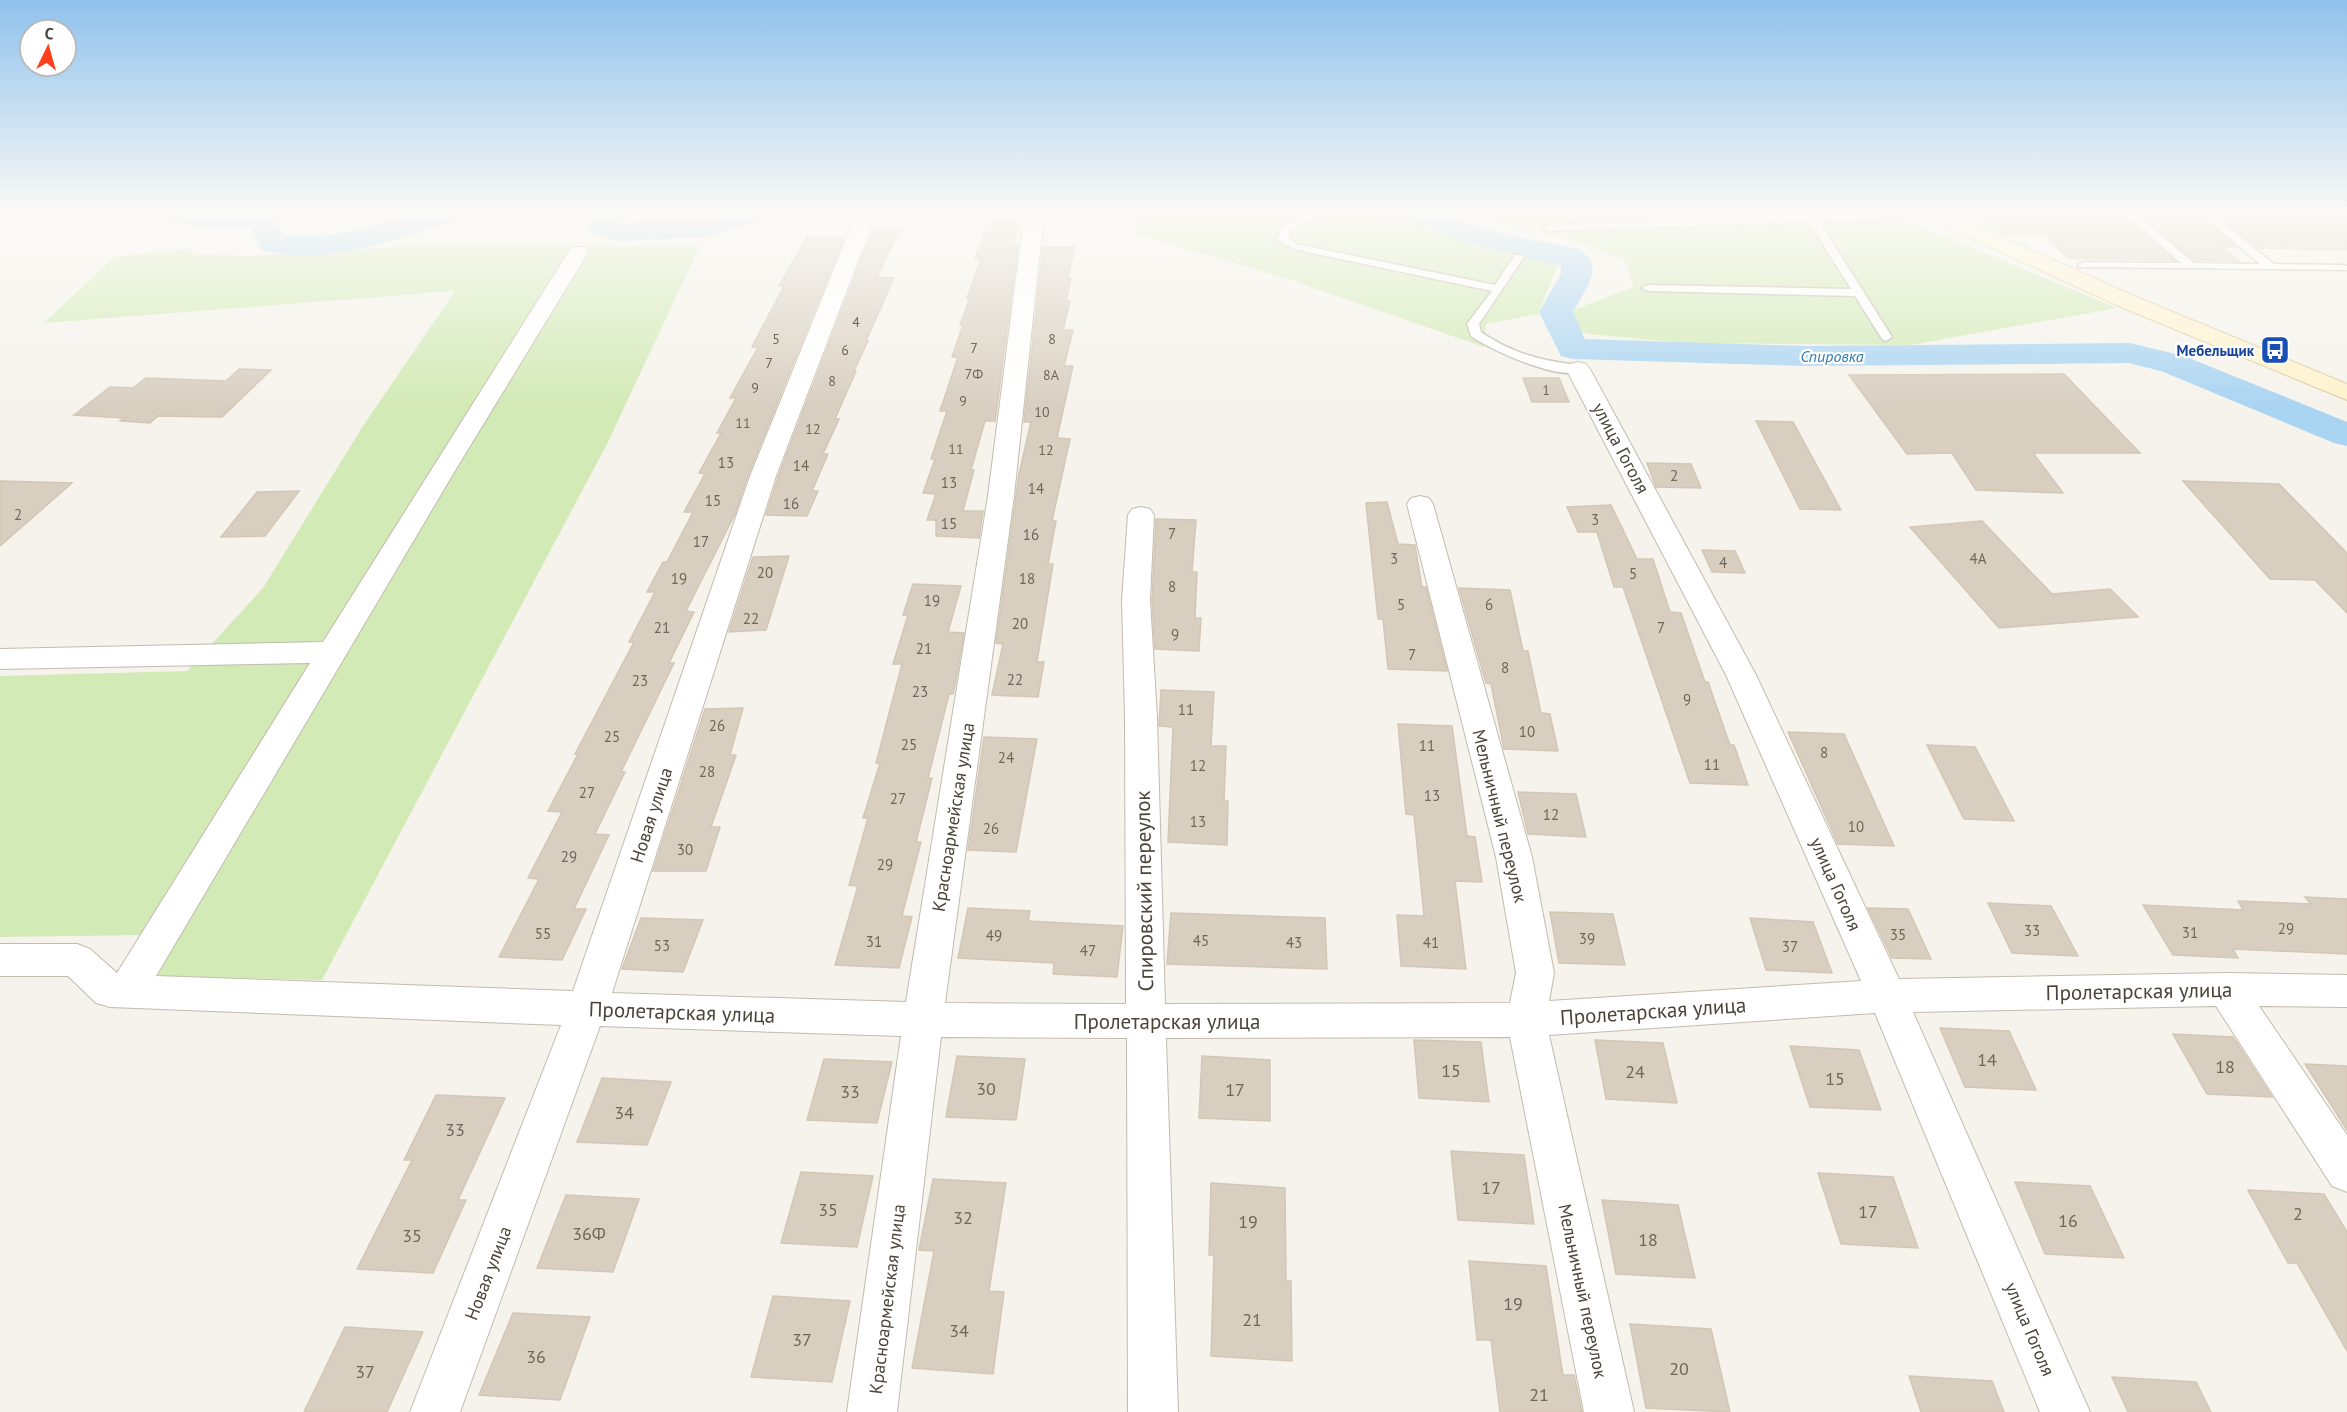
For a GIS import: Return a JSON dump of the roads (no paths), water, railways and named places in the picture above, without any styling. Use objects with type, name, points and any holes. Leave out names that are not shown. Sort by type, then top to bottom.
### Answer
[{"type":"main road","points":[[2075,278],[2347,393]]},
{"type":"street","points":[[126,992],[449,459],[562,278]]},
{"type":"street","name":"Новая улица","points":[[435,1412],[588,1009],[763,476],[841,278]]},
{"type":"street","name":"Красноармейская улица","points":[[872,1412],[923,1020],[1001,496],[1026,278]]},
{"type":"street","name":"улица Гоголя","points":[[1578,369],[1741,675],[1887,996],[2065,1412]]},
{"type":"street","name":"Мельничный переулок","points":[[1420,504],[1514,857],[1535,973],[1526,1020],[1609,1412]]},
{"type":"street","name":"Спировский переулок","points":[[1141,515],[1136,600],[1141,718],[1153,1412]]},
{"type":"street","points":[[0,659],[333,652]]},
{"type":"street","name":"Пролетарская улица","points":[[0,960],[78,960],[110,991],[923,1020],[1526,1020],[1887,996],[2226,989],[2347,992]]},
{"type":"street","points":[[2226,989],[2347,1172]]},
{"type":"lane","points":[[1446,278],[1499,289]]},
{"type":"lane","points":[[1506,278],[1473,324],[1475,334],[1497,350],[1523,360],[1578,369]]},
{"type":"lane","points":[[1850,278],[1886,337]]},
{"type":"lane","points":[[1648,288],[1859,293]]},
{"type":"waterway","name":"Спировка","points":[[1575,278],[1556,312],[1573,349],[1807,356],[2129,353],[2172,363],[2347,435]]},
{"type":"place","name":"Мебельщик","points":[[2275,350]]}]
